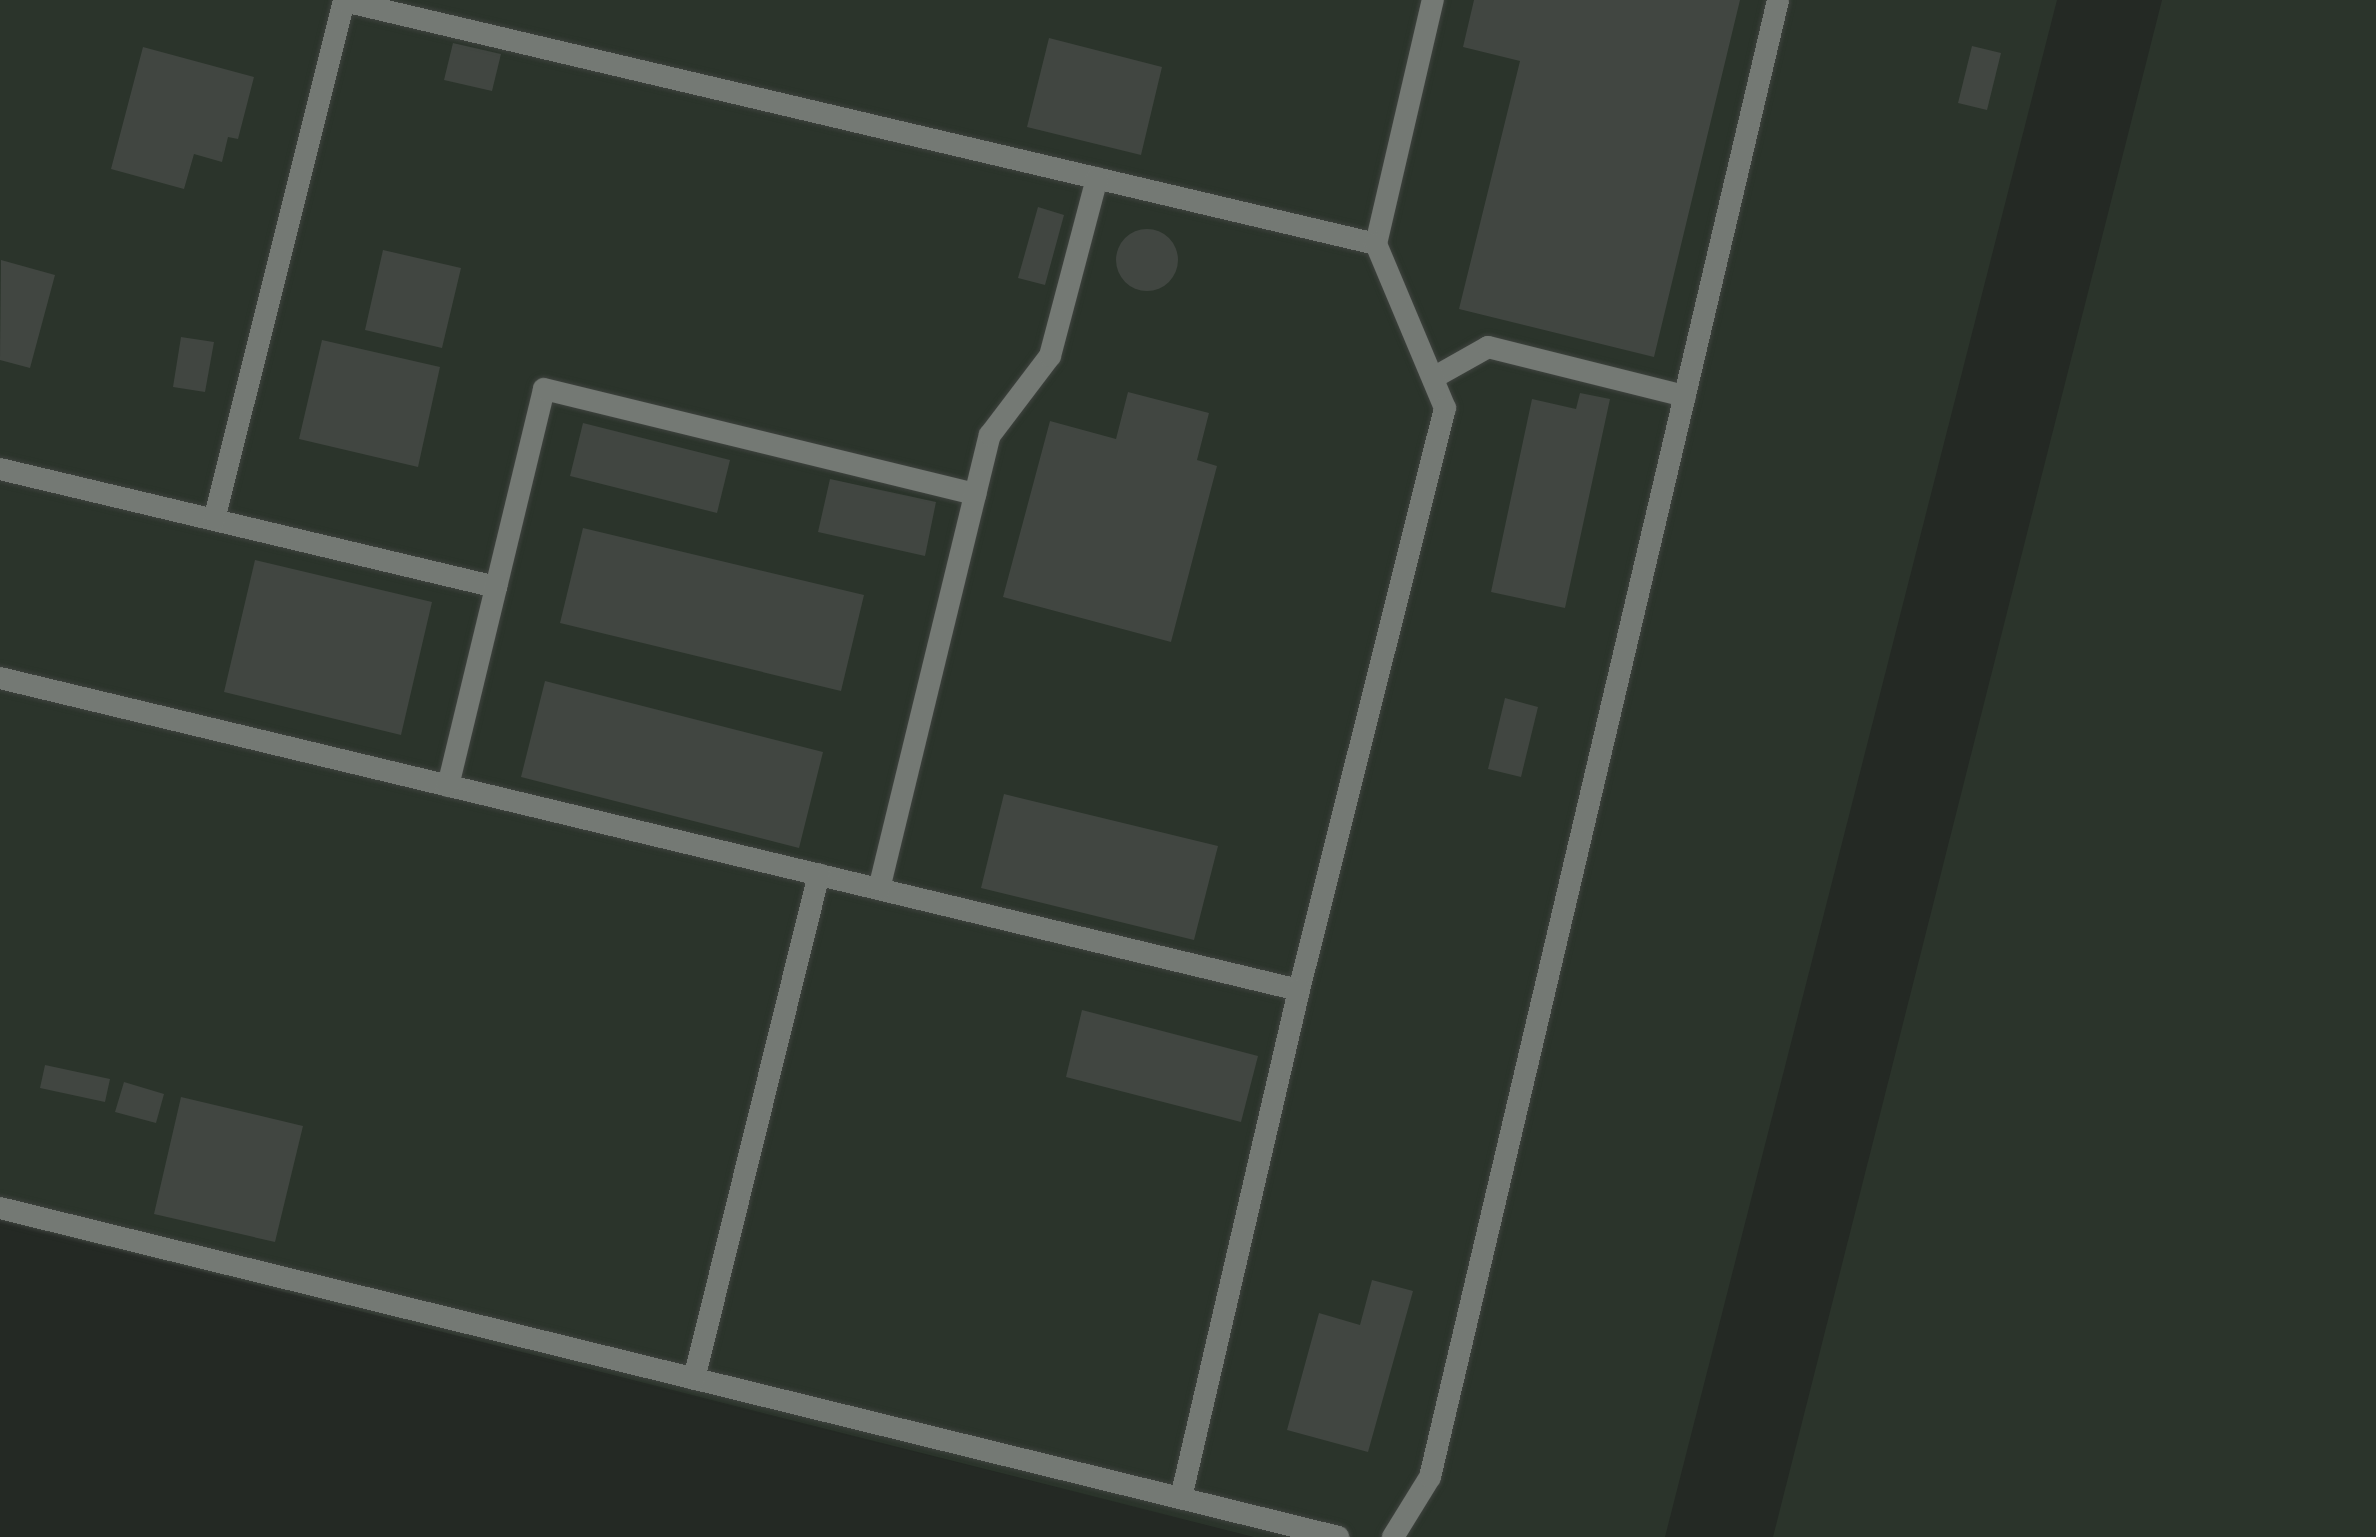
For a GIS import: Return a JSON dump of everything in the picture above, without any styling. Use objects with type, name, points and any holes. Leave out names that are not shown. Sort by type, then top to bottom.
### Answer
[{"type":"lane","points":[[1181,1498],[1298,990],[1445,408],[1376,244],[1433,0]]},
{"type":"lane","points":[[1393,1537],[1430,1476],[1778,0]]},
{"type":"lane","points":[[214,520],[344,1],[1376,244]]},
{"type":"lane","points":[[879,889],[990,435],[1050,356],[1096,178]]},
{"type":"lane","points":[[1433,378],[1488,348],[1685,396]]},
{"type":"lane","points":[[448,786],[544,389],[975,494]]},
{"type":"lane","points":[[0,469],[496,587]]},
{"type":"lane","points":[[0,678],[1298,990]]},
{"type":"lane","points":[[694,1378],[818,874]]},
{"type":"lane","points":[[0,1208],[1338,1537]]},
{"type":"shaded area","points":[[0,0],[2057,0],[1665,1537],[1254,1537],[0,1220]]},
{"type":"shaded area","points":[[2162,0],[2376,0],[2376,1537],[1773,1537]]},
{"type":"building","points":[[1474,0],[1740,0],[1654,357],[1459,309],[1520,61],[1463,47]]},
{"type":"building","points":[[1049,38],[1162,67],[1141,155],[1027,127]]},
{"type":"building","points":[[453,43],[501,54],[492,91],[444,80]]},
{"type":"building","points":[[1972,46],[2001,53],[1987,110],[1958,103]]},
{"type":"building","points":[[143,47],[254,77],[238,139],[228,137],[222,162],[194,154],[184,189],[111,169]]},
{"type":"building","points":[[1038,207],[1064,215],[1045,285],[1018,278]]},
{"type":"building","points":[[1147,229],[1169,238],[1178,260],[1169,282],[1147,291],[1125,282],[1116,260],[1125,238]]},
{"type":"building","points":[[383,250],[461,268],[442,348],[365,330]]},
{"type":"building","points":[[1,260],[55,275],[30,368],[0,360]]},
{"type":"building","points":[[181,337],[214,342],[205,392],[173,387]]},
{"type":"building","points":[[322,340],[440,367],[418,467],[299,439]]},
{"type":"building","points":[[1128,392],[1209,413],[1197,460],[1217,466],[1171,642],[1003,597],[1050,421],[1116,439]]},
{"type":"building","points":[[1580,393],[1610,399],[1565,608],[1491,592],[1532,399],[1576,409]]},
{"type":"building","points":[[583,423],[730,460],[717,513],[570,476]]},
{"type":"building","points":[[830,479],[936,502],[925,556],[818,532]]},
{"type":"building","points":[[583,528],[864,595],[841,691],[560,623]]},
{"type":"building","points":[[255,560],[432,602],[401,735],[224,692]]},
{"type":"building","points":[[545,681],[823,752],[799,848],[521,777]]},
{"type":"building","points":[[1505,698],[1538,707],[1521,777],[1488,769]]},
{"type":"building","points":[[1004,794],[1218,846],[1194,940],[981,888]]},
{"type":"building","points":[[1082,1010],[1258,1056],[1241,1122],[1066,1077]]},
{"type":"building","points":[[45,1065],[110,1079],[105,1102],[40,1088]]},
{"type":"building","points":[[124,1082],[164,1094],[156,1123],[115,1112]]},
{"type":"building","points":[[181,1097],[303,1126],[275,1242],[154,1214]]},
{"type":"building","points":[[1372,1280],[1413,1291],[1368,1452],[1287,1430],[1319,1313],[1360,1325]]}]
